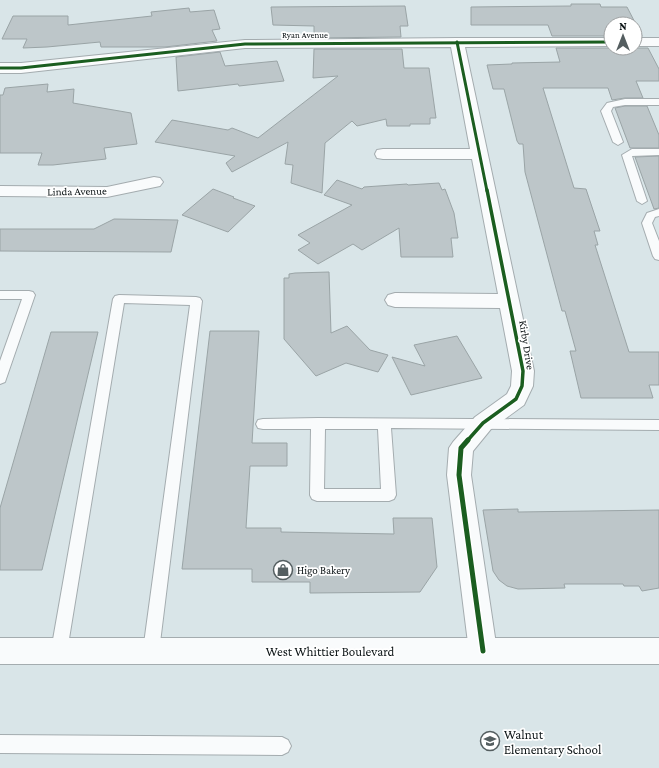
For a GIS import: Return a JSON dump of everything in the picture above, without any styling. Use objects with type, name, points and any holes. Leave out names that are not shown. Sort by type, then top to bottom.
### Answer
[{"type":"street","name":"Kirby Drive","points":[[457,42],[523,371],[522,386],[516,399],[498,410],[483,423],[461,448],[459,475],[483,651]]},
{"type":"street","name":"Ryan Avenue","points":[[0,68],[22,68],[245,44],[603,42]]},
{"type":"street","points":[[643,42],[659,42]]},
{"type":"street","points":[[383,154],[480,154]]},
{"type":"street","name":"Linda Avenue","points":[[0,191],[107,192],[154,182]]},
{"type":"street","points":[[395,300],[510,301]]},
{"type":"street","name":"West Whittier Boulevard","points":[[0,651],[659,651]]},
{"type":"lane","points":[[618,142],[606,111],[610,105],[625,102],[659,102]]},
{"type":"lane","points":[[642,201],[627,155],[632,152],[659,152]]},
{"type":"lane","points":[[659,212],[652,215],[647,223],[659,256]]},
{"type":"lane","points":[[0,295],[29,295],[0,379]]},
{"type":"lane","points":[[59,651],[119,299],[196,301],[151,651]]},
{"type":"lane","points":[[318,423],[317,496],[389,495],[384,423]]},
{"type":"lane","points":[[263,424],[483,423],[659,425]]},
{"type":"lane","points":[[0,744],[282,746]]},
{"type":"building","points":[[571,4],[600,4],[601,7],[627,7],[632,16],[603,16],[603,36],[552,36],[548,25],[471,25],[471,7],[571,6]]},
{"type":"building","points":[[405,6],[408,26],[400,26],[401,37],[314,38],[314,26],[273,25],[271,7]]},
{"type":"building","points":[[189,8],[190,12],[214,10],[220,29],[212,30],[217,41],[165,47],[101,47],[100,42],[23,48],[27,39],[2,39],[13,16],[68,16],[68,25],[152,16],[151,12]]},
{"type":"building","points":[[556,48],[603,48],[603,56],[643,56],[643,48],[648,48],[659,69],[659,81],[636,81],[643,98],[612,100],[608,88],[543,88],[574,188],[586,189],[600,231],[594,231],[598,245],[595,245],[629,352],[659,352],[659,385],[649,385],[653,398],[581,398],[570,351],[576,351],[565,311],[562,311],[525,172],[523,144],[519,144],[517,141],[504,89],[493,89],[487,65],[560,62]]},
{"type":"building","points":[[314,49],[402,49],[404,68],[429,68],[436,118],[430,118],[430,124],[410,124],[410,126],[387,126],[386,119],[357,126],[352,121],[325,143],[322,193],[291,183],[293,165],[285,164],[288,142],[232,172],[226,163],[235,156],[155,142],[172,120],[228,130],[232,128],[258,138],[338,76],[313,78]]},
{"type":"building","points":[[220,52],[225,66],[277,61],[284,81],[239,86],[238,84],[178,91],[176,57]]},
{"type":"building","points":[[48,84],[47,92],[74,89],[73,103],[131,113],[137,144],[104,148],[106,159],[53,165],[38,165],[42,153],[0,153],[0,95],[3,95],[5,88]]},
{"type":"building","points":[[625,106],[647,106],[659,135],[659,148],[630,148],[615,108]]},
{"type":"building","points":[[659,156],[659,208],[654,209],[635,157]]},
{"type":"building","points":[[337,180],[362,189],[364,187],[439,183],[442,190],[445,189],[454,213],[458,238],[451,238],[453,257],[401,257],[399,228],[362,250],[353,244],[318,264],[298,250],[310,243],[298,235],[352,205],[324,195]]},
{"type":"building","points":[[213,189],[255,206],[228,232],[182,215]]},
{"type":"building","points":[[114,219],[178,220],[171,252],[0,251],[0,229],[94,229]]},
{"type":"building","points":[[329,272],[331,333],[347,326],[370,350],[388,355],[378,372],[346,363],[316,376],[284,339],[284,278],[289,278],[289,274],[295,273]]},
{"type":"building","points":[[210,331],[259,331],[252,443],[287,443],[287,466],[250,466],[246,528],[281,528],[281,532],[394,534],[393,518],[432,518],[437,567],[420,592],[310,593],[310,582],[252,582],[252,569],[182,569]]},
{"type":"building","points":[[51,332],[98,332],[42,570],[0,570],[0,508]]},
{"type":"building","points":[[457,336],[482,378],[411,395],[392,357],[425,366],[414,345]]},
{"type":"building","points":[[518,509],[518,512],[659,510],[659,588],[642,591],[639,586],[624,586],[623,584],[564,584],[565,588],[518,589],[507,586],[499,580],[493,571],[483,510]]},
{"type":"cycle path","points":[[457,42],[523,371],[522,386],[516,399],[483,423],[461,448],[459,475],[483,651]]},
{"type":"cycle path","points":[[0,68],[21,68],[245,44],[603,42]]},
{"type":"place","name":"Higo Bakery","points":[[283,570]]},
{"type":"place","name":"Walnut Elementary School","points":[[490,741]]}]
